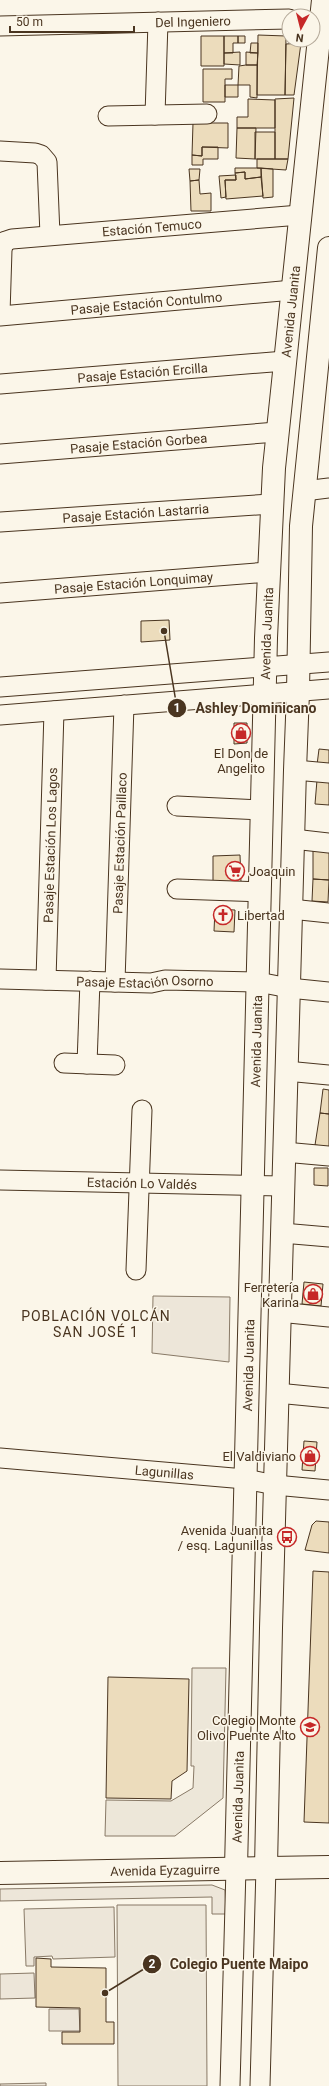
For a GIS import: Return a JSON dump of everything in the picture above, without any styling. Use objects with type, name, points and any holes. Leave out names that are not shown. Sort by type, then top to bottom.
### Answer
[{"type":"main road","name":"Avenida Juanita","points":[[236,1868],[265,668],[271,504],[277,432],[317,48]]},
{"type":"main road","points":[[266,1867],[288,988],[299,665],[301,526],[304,491],[325,328],[329,248]]},
{"type":"main road","name":"Avenida Eyzaguirre","points":[[0,1873],[329,1866]]},
{"type":"street","name":"Del Ingeniero","points":[[0,26],[281,19]]},
{"type":"street","points":[[155,115],[158,22]]},
{"type":"street","points":[[108,116],[207,114]]},
{"type":"street","points":[[0,151],[35,153],[41,155],[47,162],[50,235]]},
{"type":"street","name":"Estación Temuco","points":[[0,315],[2,242],[12,239],[50,235],[300,215]]},
{"type":"street","name":"Pasaje Estación Contulmo","points":[[0,315],[293,290]]},
{"type":"street","name":"Pasaje Estación Ercilla","points":[[0,384],[285,361]]},
{"type":"street","name":"Pasaje Estación Gorbea","points":[[0,454],[277,432]]},
{"type":"street","points":[[304,491],[329,488]]},
{"type":"street","name":"Pasaje Estación Lastarria","points":[[0,522],[271,504]]},
{"type":"street","name":"Pasaje Estación Lonquimay","points":[[0,593],[268,572]]},
{"type":"street","points":[[0,687],[329,662]]},
{"type":"street","points":[[0,715],[329,689]]},
{"type":"street","name":"Pasaje Estación Paillaco","points":[[115,982],[124,705]]},
{"type":"street","name":"Pasaje Estación Los Lagos","points":[[46,980],[54,711]]},
{"type":"street","points":[[295,770],[329,773]]},
{"type":"street","points":[[177,806],[262,810]]},
{"type":"street","points":[[293,839],[329,843]]},
{"type":"street","points":[[176,889],[260,892]]},
{"type":"street","points":[[291,909],[329,912]]},
{"type":"street","name":"Pasaje Estación Osorno","points":[[0,979],[151,983],[165,980],[258,982],[288,988],[329,992]]},
{"type":"street","points":[[87,1064],[90,982]]},
{"type":"street","points":[[64,1063],[115,1065]]},
{"type":"street","points":[[286,1071],[329,1075]]},
{"type":"street","points":[[136,1270],[142,1110]]},
{"type":"street","points":[[284,1152],[329,1156]]},
{"type":"street","name":"Estación Lo Valdés","points":[[0,1180],[283,1186]]},
{"type":"street","points":[[282,1233],[329,1238]]},
{"type":"street","points":[[280,1312],[329,1317]]},
{"type":"street","points":[[277,1393],[329,1398]]},
{"type":"street","name":"Lagunillas","points":[[0,1458],[245,1479],[275,1485],[329,1490]]},
{"type":"street","points":[[260,2086],[266,1867]]},
{"type":"street","name":"Avenida Juanita","points":[[230,2086],[236,1868]]},
{"type":"shaded area","points":[[153,1296],[230,1297],[229,1362],[152,1353]]},
{"type":"shaded area","points":[[192,1668],[226,1668],[223,1798],[175,1836],[105,1836],[106,1800],[171,1801],[193,1788],[194,1766],[191,1766]]},
{"type":"shaded area","points":[[212,1885],[225,1890],[226,1914],[212,1914],[212,1897],[0,1901],[0,1889]]},
{"type":"shaded area","points":[[117,1905],[206,1905],[207,2086],[118,2086]]},
{"type":"shaded area","points":[[114,1907],[115,1957],[53,1959],[52,1956],[34,1957],[34,1966],[26,1966],[24,1909]]},
{"type":"shaded area","points":[[34,1973],[35,1998],[0,1999],[0,1974]]},
{"type":"shaded area","points":[[49,2009],[79,2009],[80,2031],[49,2031]]},
{"type":"shaded area","points":[[46,2083],[46,2086],[0,2086],[0,2084]]},
{"type":"building","points":[[258,35],[281,36],[281,48],[286,48],[285,95],[257,95]]},
{"type":"building","points":[[201,36],[224,36],[224,66],[201,66]]},
{"type":"building","points":[[224,36],[238,36],[238,43],[233,43],[233,53],[224,53]]},
{"type":"building","points":[[238,36],[245,36],[245,43],[238,43]]},
{"type":"building","points":[[251,43],[258,43],[258,53],[250,53]]},
{"type":"building","points":[[286,48],[300,48],[294,95],[285,95]]},
{"type":"building","points":[[240,52],[240,65],[224,64],[224,53]]},
{"type":"building","points":[[246,52],[258,53],[257,65],[246,65]]},
{"type":"building","points":[[257,65],[257,98],[250,97],[250,85],[238,85],[239,66]]},
{"type":"building","points":[[203,69],[232,69],[232,79],[225,79],[225,102],[203,102]]},
{"type":"building","points":[[225,85],[238,85],[238,97],[225,97]]},
{"type":"building","points":[[294,98],[288,159],[275,159],[275,99]]},
{"type":"building","points":[[248,99],[275,100],[275,128],[237,128],[237,117],[248,117]]},
{"type":"building","points":[[193,123],[228,123],[228,148],[202,147],[202,156],[192,155]]},
{"type":"building","points":[[237,128],[256,128],[255,159],[236,158]]},
{"type":"building","points":[[255,132],[275,132],[275,159],[255,159]]},
{"type":"building","points":[[202,147],[218,147],[218,159],[203,159],[203,165],[192,165],[192,155],[202,156]]},
{"type":"building","points":[[257,159],[288,159],[286,170],[257,168]]},
{"type":"building","points":[[235,168],[261,168],[261,177],[245,179],[245,172],[235,173]]},
{"type":"building","points":[[261,168],[273,169],[273,197],[263,198]]},
{"type":"building","points":[[189,169],[200,169],[199,180],[190,181]]},
{"type":"building","points":[[245,172],[245,179],[261,177],[263,196],[226,199],[225,180],[236,180],[235,173]]},
{"type":"building","points":[[236,175],[236,180],[225,180],[226,197],[221,198],[219,176]]},
{"type":"building","points":[[199,180],[200,194],[211,193],[211,211],[191,211],[190,181]]},
{"type":"building","points":[[169,620],[170,640],[141,642],[141,621]]},
{"type":"building","name":"El Don de Angelito","points":[[234,723],[247,723],[247,743],[234,744]]},
{"type":"building","points":[[319,749],[329,750],[329,766],[317,765]]},
{"type":"building","points":[[317,780],[329,780],[329,805],[315,804]]},
{"type":"building","points":[[313,849],[329,850],[329,880],[313,879]]},
{"type":"building","points":[[240,855],[241,882],[213,883],[213,856]]},
{"type":"building","points":[[313,879],[329,880],[328,902],[312,901]]},
{"type":"building","points":[[215,909],[235,910],[234,932],[214,931]]},
{"type":"building","points":[[323,1089],[329,1090],[329,1114],[320,1113]]},
{"type":"building","points":[[320,1113],[329,1114],[329,1147],[315,1145]]},
{"type":"building","points":[[314,1168],[328,1168],[328,1186],[314,1185]]},
{"type":"building","name":"Ferretería Karina","points":[[304,1282],[323,1284],[321,1306],[302,1304]]},
{"type":"building","name":"El Valdiviano","points":[[304,1441],[317,1442],[315,1471],[302,1470]]},
{"type":"building","points":[[316,1521],[329,1522],[329,1553],[305,1550],[312,1525]]},
{"type":"building","points":[[313,1571],[329,1572],[329,1823],[304,1822]]},
{"type":"building","points":[[108,1677],[189,1679],[187,1771],[172,1781],[171,1799],[106,1798]]},
{"type":"building","points":[[36,1958],[51,1959],[51,1967],[106,1968],[106,2022],[114,2022],[114,2044],[62,2044],[62,2032],[80,2032],[80,2008],[36,2007]]},
{"type":"place","name":"Ashley Dominicano","points":[[164,631]]},
{"type":"place","name":"El Don de Angelito","points":[[241,733]]},
{"type":"place","name":"Joaquin","points":[[235,871]]},
{"type":"place","name":"Libertad","points":[[223,915]]},
{"type":"place","name":"Ferretería Karina","points":[[313,1294]]},
{"type":"place","name":"El Valdiviano","points":[[310,1456]]},
{"type":"place","name":"Avenida Juanita / esq. Lagunillas","points":[[287,1537]]},
{"type":"place","name":"Colegio Monte Olivo Puente Alto","points":[[310,1727]]},
{"type":"place","name":"Colegio Puente Maipo","points":[[105,1993]]},
{"type":"district","name":"POBLACIÓN VOLCÁN SAN JOSÉ 1","points":[[96,1324]]}]
